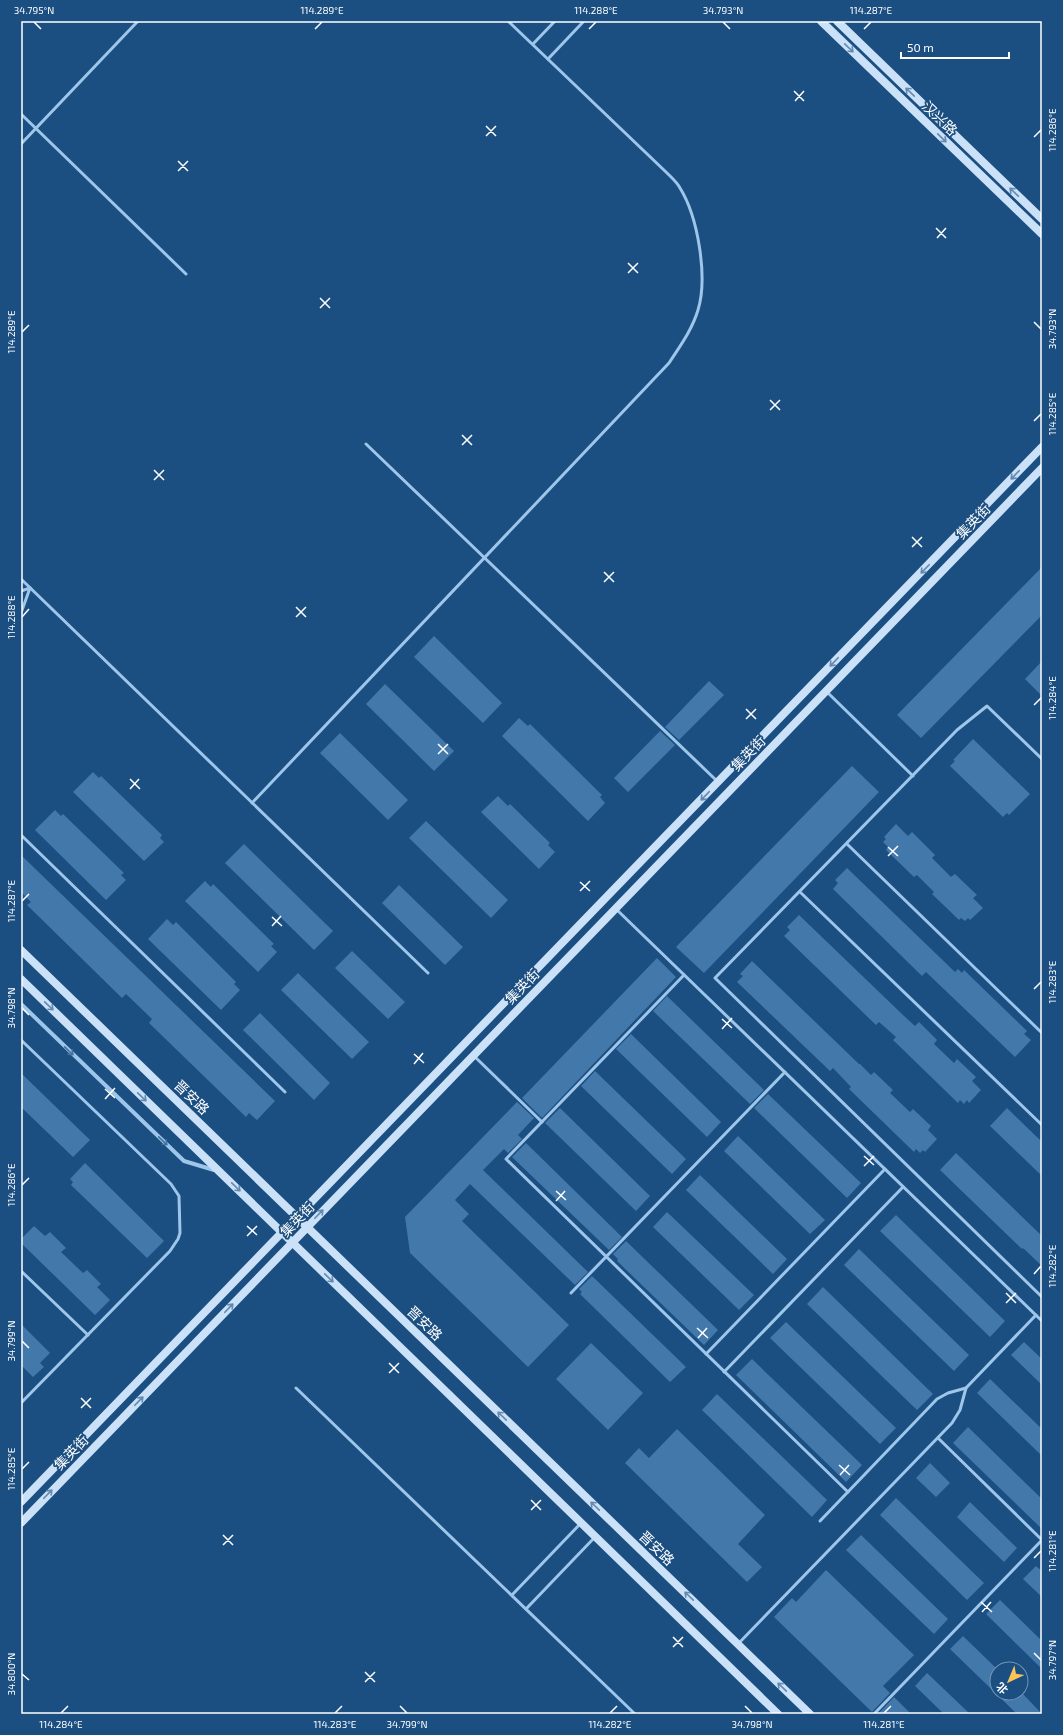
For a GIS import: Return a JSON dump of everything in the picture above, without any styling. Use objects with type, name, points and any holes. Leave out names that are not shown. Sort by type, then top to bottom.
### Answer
[{"type":"main road","name":"汉兴路","points":[[821,21],[1042,234]]},
{"type":"main road","name":"汉兴路","points":[[837,21],[1042,219]]},
{"type":"main road","name":"集英街","points":[[21,1502],[1042,447]]},
{"type":"main road","name":"集英街","points":[[21,1523],[1042,468]]},
{"type":"main road","name":"晋安路","points":[[21,950],[810,1714]]},
{"type":"main road","points":[[21,979],[778,1714]]},
{"type":"street","points":[[21,1004],[184,1161],[220,1171]]},
{"type":"lane","points":[[21,144],[138,21]]},
{"type":"lane","points":[[252,803],[669,363],[690,332],[699,309],[702,283],[700,253],[692,216],[680,188],[666,172],[508,21]]},
{"type":"lane","points":[[532,44],[555,21]]},
{"type":"lane","points":[[548,59],[584,21]]},
{"type":"lane","points":[[21,114],[186,274]]},
{"type":"lane","points":[[366,444],[718,782]]},
{"type":"lane","points":[[21,580],[428,973]]},
{"type":"lane","points":[[21,591],[30,588]]},
{"type":"lane","points":[[21,613],[30,588]]},
{"type":"lane","points":[[826,691],[913,776]]},
{"type":"lane","points":[[1042,759],[987,706],[957,730],[716,978],[1042,1297]]},
{"type":"lane","points":[[21,835],[285,1092]]},
{"type":"lane","points":[[847,844],[1042,1033]]},
{"type":"lane","points":[[800,892],[1042,1125]]},
{"type":"lane","points":[[616,908],[1042,1321]]},
{"type":"lane","points":[[684,975],[506,1159],[848,1492]]},
{"type":"lane","points":[[21,1040],[171,1184],[179,1196],[180,1233],[170,1251],[21,1402]]},
{"type":"lane","points":[[473,1056],[542,1122]]},
{"type":"lane","points":[[571,1293],[785,1072]]},
{"type":"lane","points":[[706,1354],[885,1169]]},
{"type":"lane","points":[[724,1372],[903,1187]]},
{"type":"lane","points":[[21,1271],[88,1335]]},
{"type":"lane","points":[[738,1644],[952,1423],[960,1410],[966,1388],[1036,1315]]},
{"type":"lane","points":[[296,1388],[635,1714]]},
{"type":"lane","points":[[820,1521],[937,1399],[948,1393],[966,1388]]},
{"type":"lane","points":[[874,1714],[1042,1540],[938,1438]]},
{"type":"lane","points":[[512,1596],[581,1523]]},
{"type":"lane","points":[[526,1609],[596,1536]]},
{"type":"building","points":[[1042,567],[1042,615],[921,738],[897,715]]},
{"type":"building","points":[[434,636],[502,703],[483,723],[414,657]]},
{"type":"building","points":[[1042,661],[1042,696],[1025,679]]},
{"type":"building","points":[[709,681],[724,695],[679,740],[665,727]]},
{"type":"building","points":[[385,684],[454,751],[434,771],[366,704]]},
{"type":"building","points":[[519,718],[528,726],[530,724],[602,795],[600,797],[605,803],[588,821],[502,736]]},
{"type":"building","points":[[660,731],[675,745],[628,792],[614,778]]},
{"type":"building","points":[[340,733],[408,800],[388,820],[320,753]]},
{"type":"building","points":[[973,739],[1030,794],[1009,815],[1007,813],[1003,817],[950,766],[955,761],[953,760]]},
{"type":"building","points":[[852,766],[879,792],[704,973],[676,947]]},
{"type":"building","points":[[93,772],[99,778],[101,776],[162,835],[160,838],[164,842],[144,861],[73,792]]},
{"type":"building","points":[[498,796],[508,806],[510,804],[550,843],[548,845],[555,852],[539,869],[481,812]]},
{"type":"building","points":[[55,810],[61,816],[63,814],[124,873],[121,875],[126,880],[106,900],[35,830]]},
{"type":"building","points":[[426,821],[508,900],[491,918],[409,838]]},
{"type":"building","points":[[896,824],[908,836],[912,832],[935,855],[932,858],[951,877],[955,874],[977,895],[973,898],[983,908],[970,920],[968,918],[965,921],[961,918],[959,920],[932,894],[934,892],[917,875],[914,877],[886,850],[888,847],[883,842],[886,839],[884,837]]},
{"type":"building","points":[[244,844],[333,931],[314,950],[225,863]]},
{"type":"building","points":[[21,855],[275,1101],[257,1120],[249,1113],[246,1117],[149,1023],[152,1019],[126,994],[122,998],[27,905],[31,902],[21,892]]},
{"type":"building","points":[[847,868],[955,972],[958,969],[962,973],[964,970],[1027,1031],[1024,1034],[1031,1040],[1015,1057],[926,972],[922,976],[833,889],[838,883],[835,880]]},
{"type":"building","points":[[205,881],[211,887],[213,884],[274,944],[271,946],[277,952],[258,972],[185,901]]},
{"type":"building","points":[[399,885],[463,947],[445,965],[382,903]]},
{"type":"building","points":[[799,915],[915,1026],[919,1022],[937,1040],[934,1044],[954,1063],[957,1059],[976,1077],[972,1081],[981,1090],[969,1103],[967,1100],[964,1104],[960,1100],[958,1103],[893,1040],[896,1037],[879,1022],[876,1025],[784,936],[790,930],[787,927]]},
{"type":"building","points":[[167,919],[173,925],[176,922],[236,982],[234,984],[240,990],[221,1010],[148,939]]},
{"type":"building","points":[[352,951],[405,1002],[388,1019],[335,968]]},
{"type":"building","points":[[657,958],[676,977],[542,1118],[522,1098]]},
{"type":"building","points":[[752,961],[871,1075],[874,1072],[893,1090],[890,1093],[910,1112],[913,1109],[931,1126],[928,1130],[937,1139],[925,1152],[923,1150],[920,1153],[916,1149],[914,1152],[849,1089],[851,1087],[833,1068],[830,1071],[737,982],[743,976],[740,974]]},
{"type":"building","points":[[298,973],[369,1042],[352,1059],[281,990]]},
{"type":"building","points":[[667,996],[764,1090],[750,1104],[653,1011]]},
{"type":"building","points":[[260,1013],[330,1083],[314,1100],[243,1030]]},
{"type":"building","points":[[631,1034],[721,1122],[707,1137],[616,1049]]},
{"type":"building","points":[[595,1071],[686,1159],[672,1174],[581,1086]]},
{"type":"building","points":[[21,1073],[90,1140],[73,1157],[21,1107]]},
{"type":"building","points":[[768,1094],[861,1183],[847,1198],[754,1108]]},
{"type":"building","points":[[517,1102],[534,1118],[518,1135],[522,1139],[508,1153],[504,1149],[483,1170],[588,1272],[575,1285],[470,1184],[455,1200],[469,1214],[462,1221],[569,1325],[528,1367],[410,1253],[405,1217]]},
{"type":"building","points":[[560,1108],[650,1196],[636,1211],[545,1123]]},
{"type":"building","points":[[1007,1108],[1042,1142],[1042,1176],[990,1126]]},
{"type":"building","points":[[738,1136],[825,1220],[810,1234],[724,1151]]},
{"type":"building","points":[[526,1143],[622,1237],[609,1250],[512,1157]]},
{"type":"building","points":[[956,1153],[1042,1236],[1042,1266],[1023,1248],[1022,1249],[940,1170]]},
{"type":"building","points":[[85,1163],[164,1241],[147,1258],[71,1185],[73,1182],[70,1179]]},
{"type":"building","points":[[700,1175],[787,1259],[773,1274],[686,1190]]},
{"type":"building","points":[[667,1212],[754,1295],[739,1310],[653,1227]]},
{"type":"building","points":[[896,1215],[1005,1321],[990,1337],[880,1231]]},
{"type":"building","points":[[34,1226],[45,1236],[50,1232],[66,1248],[61,1252],[83,1273],[87,1270],[101,1284],[97,1287],[110,1300],[95,1315],[21,1243],[21,1239]]},
{"type":"building","points":[[626,1241],[718,1330],[704,1345],[617,1261],[618,1259],[613,1254]]},
{"type":"building","points":[[859,1249],[969,1355],[954,1371],[844,1265]]},
{"type":"building","points":[[592,1276],[686,1367],[670,1382],[580,1294],[582,1292],[579,1289]]},
{"type":"building","points":[[823,1287],[933,1394],[917,1410],[807,1304]]},
{"type":"building","points":[[786,1322],[896,1428],[880,1444],[770,1338]]},
{"type":"building","points":[[21,1324],[50,1353],[40,1363],[44,1367],[33,1377],[21,1365]]},
{"type":"building","points":[[1024,1342],[1042,1359],[1042,1385],[1011,1355]]},
{"type":"building","points":[[591,1343],[643,1393],[608,1430],[556,1379]]},
{"type":"building","points":[[752,1359],[862,1465],[846,1482],[736,1375]]},
{"type":"building","points":[[990,1379],[1042,1429],[1042,1456],[977,1393]]},
{"type":"building","points":[[717,1394],[827,1500],[812,1517],[702,1410]]},
{"type":"building","points":[[968,1427],[1042,1499],[1042,1529],[953,1443]]},
{"type":"building","points":[[677,1429],[765,1515],[738,1544],[762,1567],[747,1582],[625,1463],[639,1448],[649,1458]]},
{"type":"building","points":[[930,1463],[950,1483],[936,1497],[916,1478]]},
{"type":"building","points":[[896,1498],[984,1583],[967,1600],[880,1515]]},
{"type":"building","points":[[970,1502],[1017,1548],[1004,1562],[957,1517]]},
{"type":"building","points":[[861,1535],[948,1619],[934,1634],[846,1550]]},
{"type":"building","points":[[1036,1566],[1042,1571],[1042,1597],[1023,1579]]},
{"type":"building","points":[[826,1570],[914,1655],[883,1686],[890,1693],[872,1712],[774,1617],[792,1598],[796,1602]]},
{"type":"building","points":[[1000,1600],[1042,1641],[1042,1669],[986,1614]]},
{"type":"building","points":[[963,1636],[989,1661],[989,1687],[950,1649]]},
{"type":"building","points":[[927,1673],[970,1714],[944,1714],[915,1686]]},
{"type":"building","points":[[894,1697],[911,1714],[878,1714]]},
{"type":"building","points":[[1029,1700],[1042,1714],[1017,1714],[1004,1701]]}]
